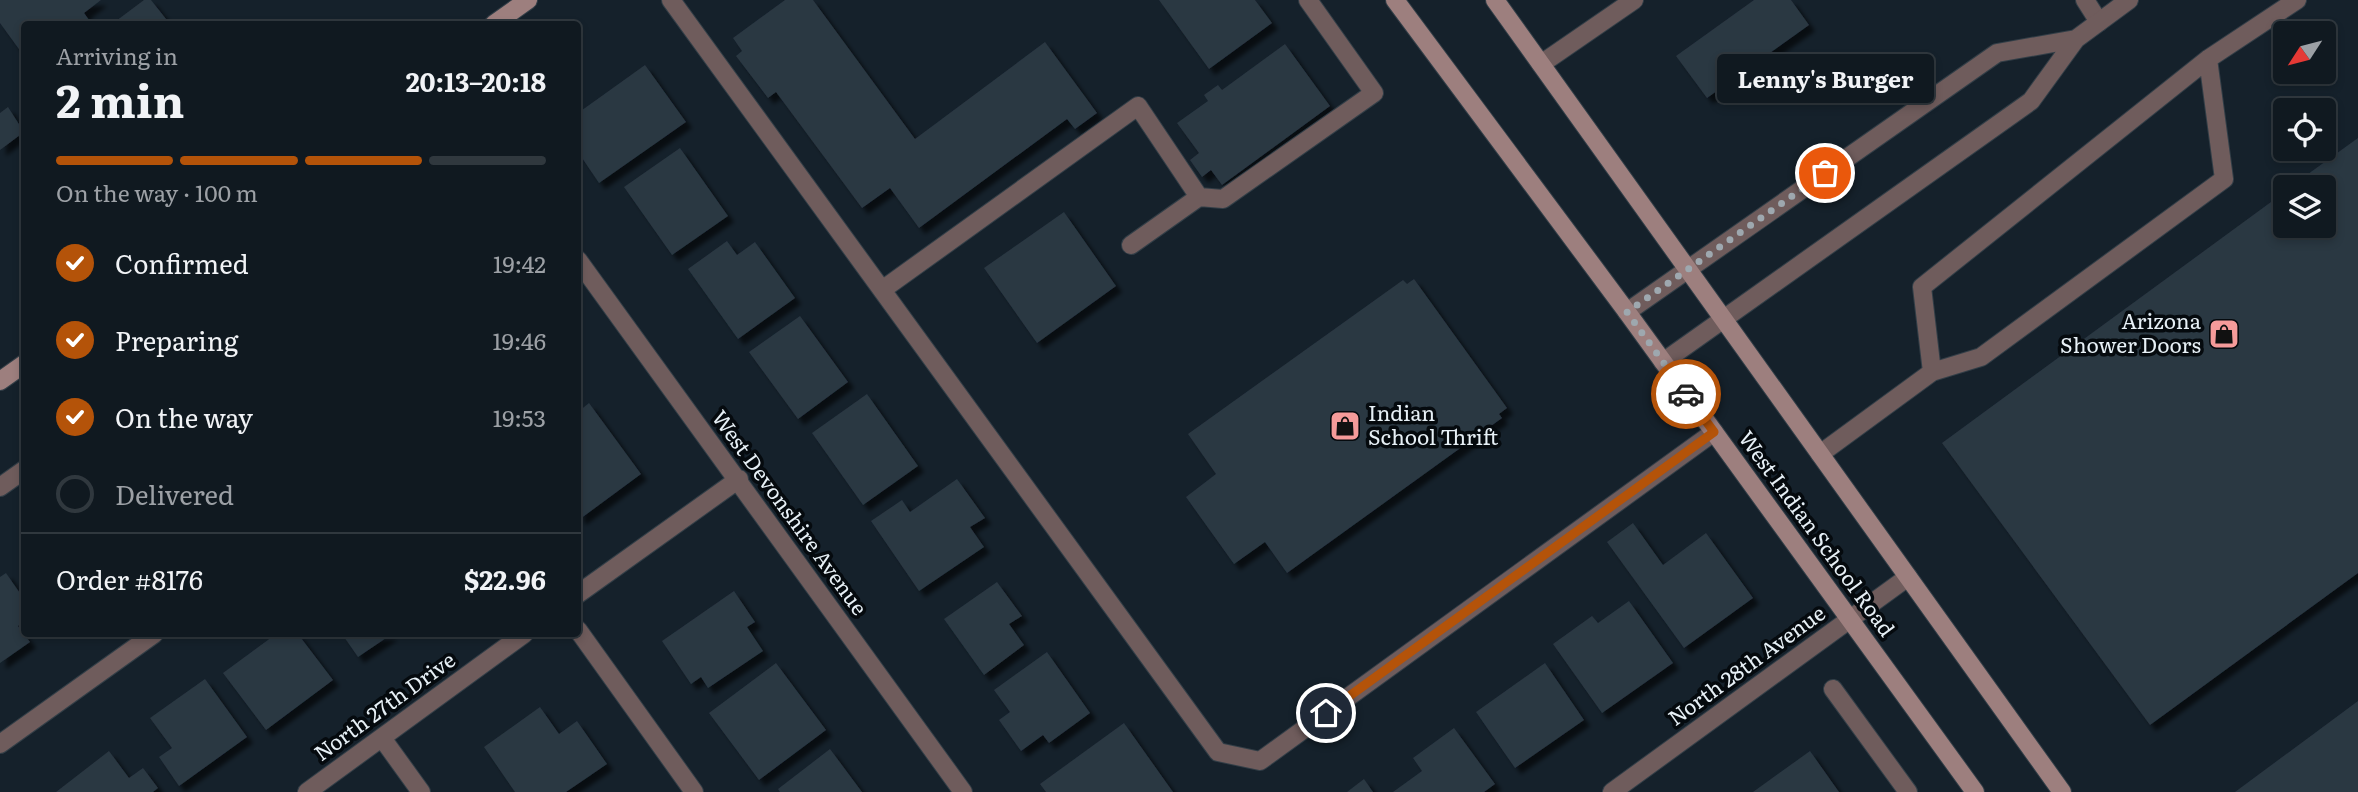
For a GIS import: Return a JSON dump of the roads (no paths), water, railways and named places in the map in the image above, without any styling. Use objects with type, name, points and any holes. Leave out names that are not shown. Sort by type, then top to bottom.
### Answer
[{"type":"main road","points":[[498,21],[528,0]]},
{"type":"main road","name":"West Indian School Road","points":[[1395,0],[1627,312],[1975,792]]},
{"type":"main road","points":[[1495,0],[2063,792]]},
{"type":"main road","points":[[0,381],[21,366]]},
{"type":"street","points":[[671,0],[1218,752],[1260,761],[1714,432]]},
{"type":"street","points":[[1131,245],[1199,197],[1223,199],[1374,93],[1307,0]]},
{"type":"street","points":[[1541,64],[1634,0]]},
{"type":"street","points":[[2085,0],[2099,22]]},
{"type":"street","points":[[1663,362],[2031,101],[2076,39],[2129,0]]},
{"type":"street","points":[[1932,372],[1922,286],[2208,60],[2297,0]]},
{"type":"street","points":[[1627,312],[1997,53],[2076,39]]},
{"type":"street","points":[[1820,454],[1932,372],[1981,357],[2224,179],[2208,60]]},
{"type":"street","points":[[881,290],[1138,106],[1199,197]]},
{"type":"street","name":"West Devonshire Avenue","points":[[581,264],[963,792]]},
{"type":"street","points":[[0,487],[21,472]]},
{"type":"street","points":[[581,592],[739,479]]},
{"type":"street","name":"North 28th Avenue","points":[[1612,792],[1908,577]]},
{"type":"street","points":[[581,634],[694,792]]},
{"type":"street","points":[[0,744],[150,637]]},
{"type":"street","name":"North 27th Drive","points":[[307,792],[520,637]]},
{"type":"street","points":[[1833,689],[1908,792]]},
{"type":"street","points":[[382,738],[421,792]]},
{"type":"place","name":"Lenny's Burger","points":[[1825,173]]},
{"type":"place","name":"Arizona Shower Doors","points":[[2224,334]]},
{"type":"place","name":"Indian School Thrift","points":[[1345,426]]}]
